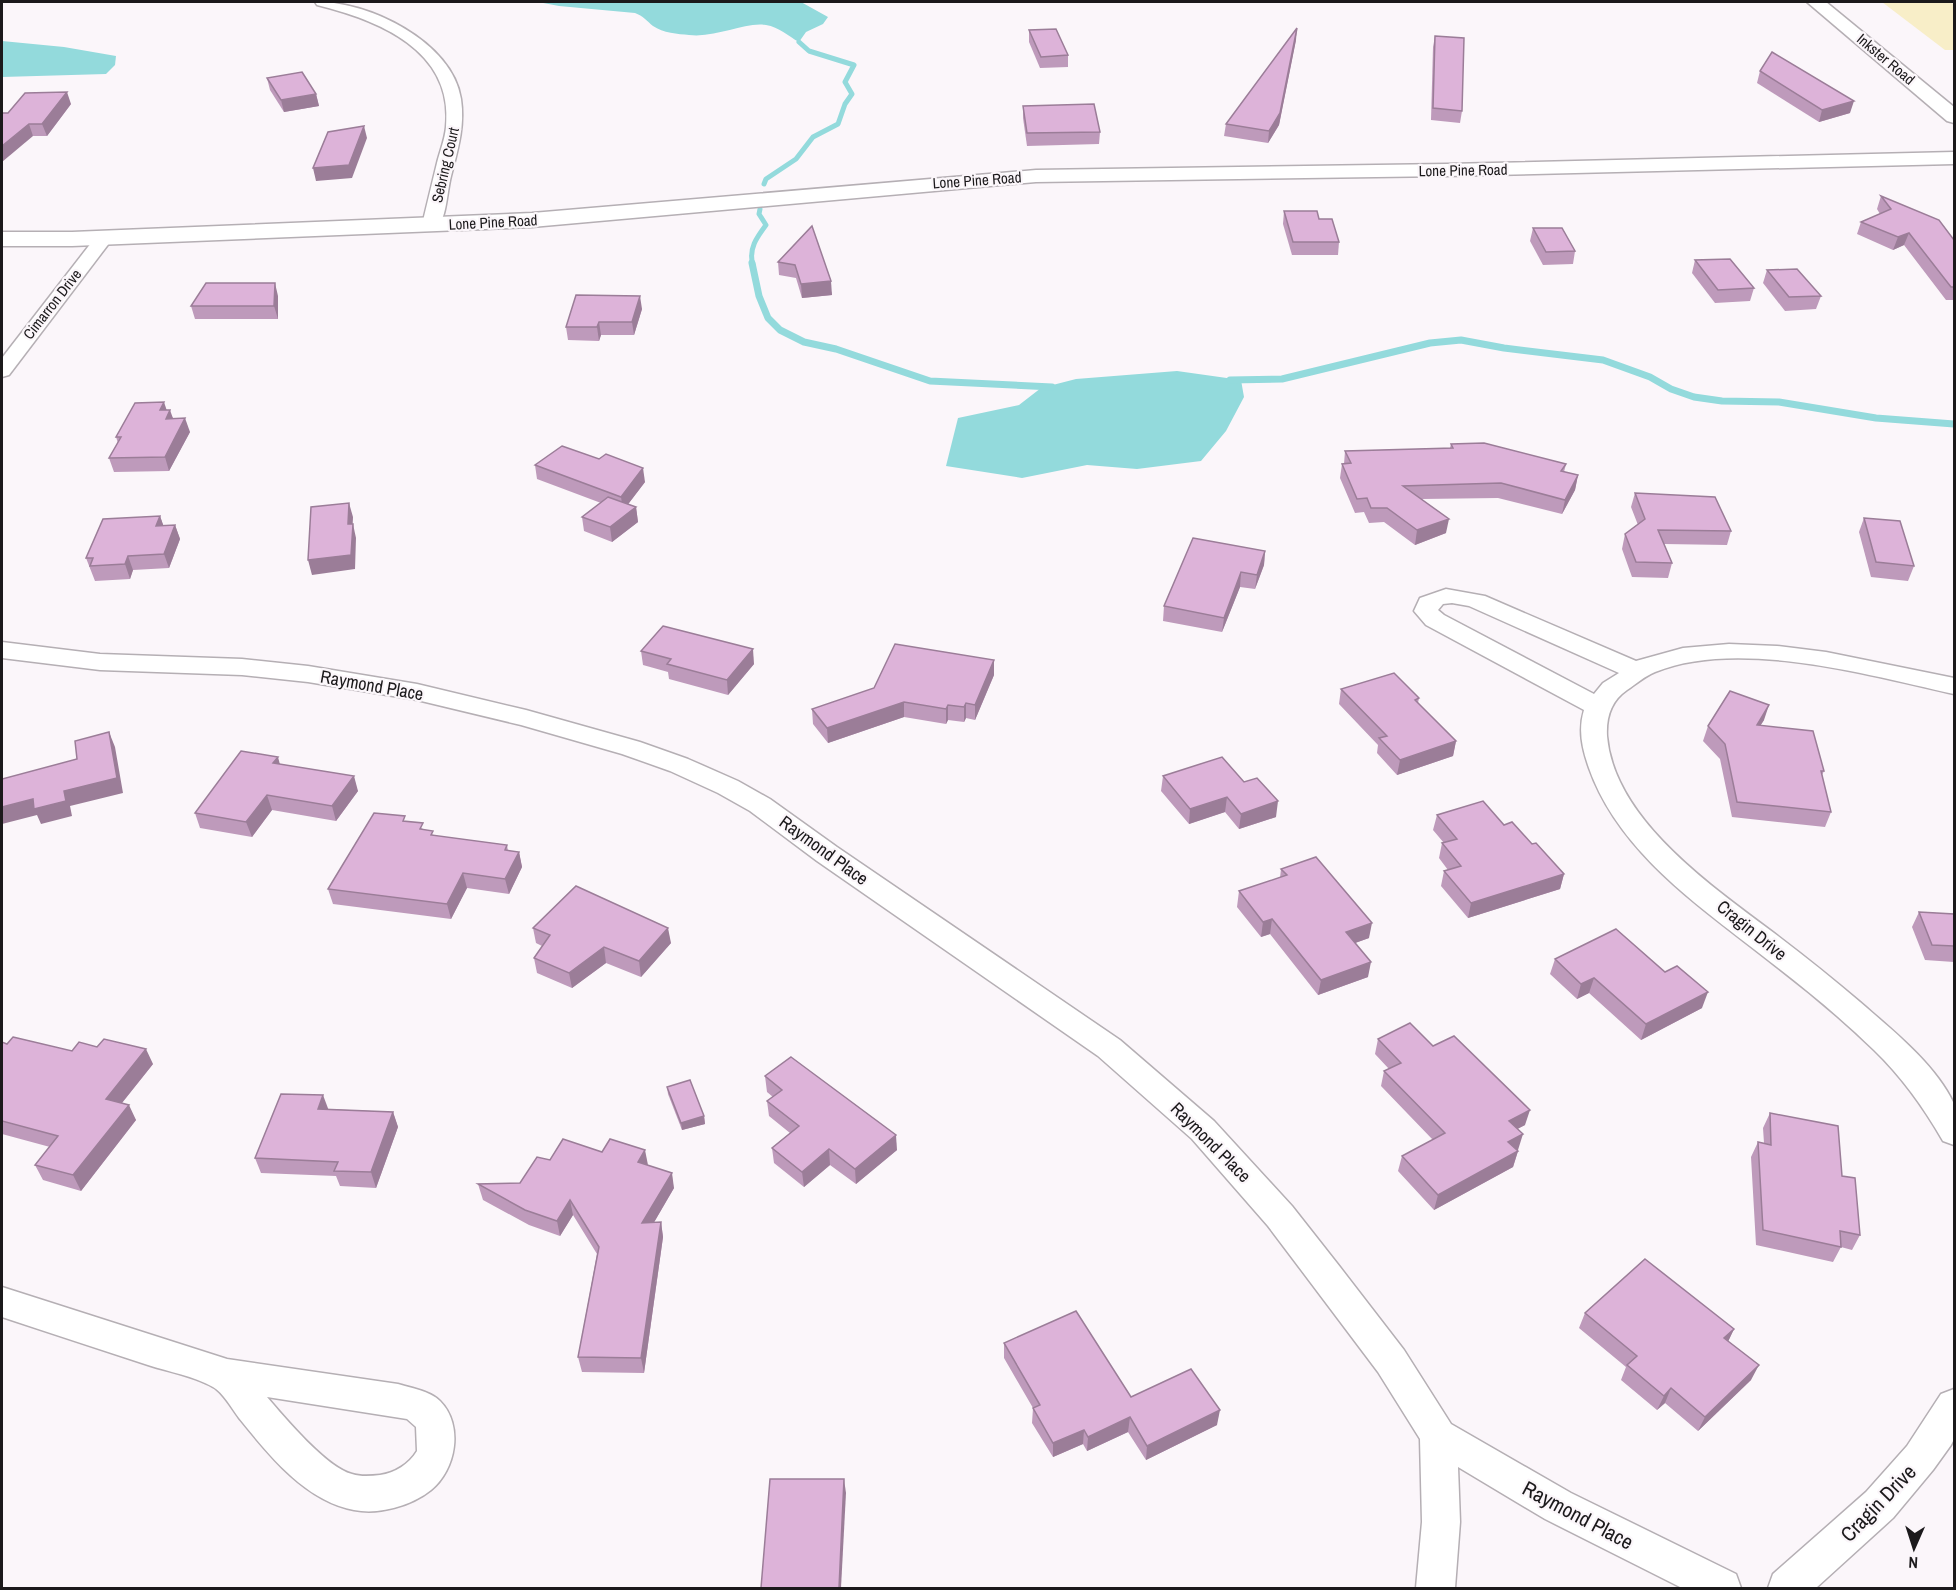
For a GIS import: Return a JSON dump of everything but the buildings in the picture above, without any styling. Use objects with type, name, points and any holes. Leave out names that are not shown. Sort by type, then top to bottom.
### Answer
[{"type":"street","name":"Sebring Court","points":[[322,2],[356,10],[396,27],[429,52],[446,76],[453,97],[455,123],[431,225]]},
{"type":"street","name":"Inkster Road","points":[[1816,2],[1954,117]]},
{"type":"street","name":"Lone Pine Road","points":[[2,239],[104,238],[431,225],[584,216],[1036,176],[1565,168],[1954,158]]},
{"type":"street","name":"Cimarron Drive","points":[[2,371],[104,238]]},
{"type":"street","points":[[1636,671],[1477,601],[1452,595],[1437,596],[1428,603],[1426,611],[1434,620],[1597,706],[1617,684],[1636,671],[1691,654],[1745,651],[1820,659],[1954,686]]},
{"type":"street","name":"Raymond Place","points":[[2,650],[25,655],[100,662],[242,667],[308,674],[417,692],[526,718],[631,748],[680,765],[728,787],[768,811],[843,866],[1013,980],[1109,1048],[1196,1123],[1253,1184],[1328,1277],[1391,1361],[1438,1436],[1558,1506],[1722,1588]]},
{"type":"street","name":"Cragin Drive","points":[[1597,706],[1593,720],[1601,769],[1629,820],[1688,878],[1814,980],[1885,1042],[1925,1088],[1954,1132]]},
{"type":"street","points":[[2,1302],[227,1375],[398,1400],[423,1409],[434,1421],[437,1440],[435,1457],[424,1474],[402,1487],[380,1494],[358,1493],[338,1487],[311,1467],[275,1432],[227,1375]]},
{"type":"street","name":"Cragin Drive","points":[[1787,1588],[1858,1527],[1907,1475],[1942,1429],[1954,1406]]},
{"type":"street","points":[[1435,1588],[1441,1522],[1438,1436]]},
{"type":"sand","points":[[1882,2],[1948,2],[1954,4],[1954,50],[1945,50]]},
{"type":"water","points":[[538,2],[801,2],[828,17],[823,24],[806,32],[799,42],[766,25],[748,26],[710,34],[680,34],[657,28],[635,13]]},
{"type":"water","points":[[2,41],[64,47],[116,56],[115,65],[106,74],[2,77]]},
{"type":"water","points":[[1177,371],[1241,380],[1244,397],[1226,431],[1201,461],[1137,469],[1087,465],[1022,478],[946,466],[958,418],[1019,405],[1041,388],[1076,379]]},
{"type":"waterway","points":[[764,184],[766,179],[796,159],[813,137],[838,124],[845,104],[852,94],[845,82],[854,65],[809,51],[799,42]]},
{"type":"waterway","points":[[753,265],[753,248],[766,225],[759,214],[760,209]]},
{"type":"waterway","points":[[752,263],[759,296],[768,318],[780,330],[804,342],[836,349],[930,381],[1052,387]]},
{"type":"waterway","points":[[1230,380],[1282,379],[1430,343],[1461,340],[1504,348],[1603,360],[1650,377],[1671,389],[1694,397],[1722,401],[1779,402],[1876,418],[1954,424]]}]
